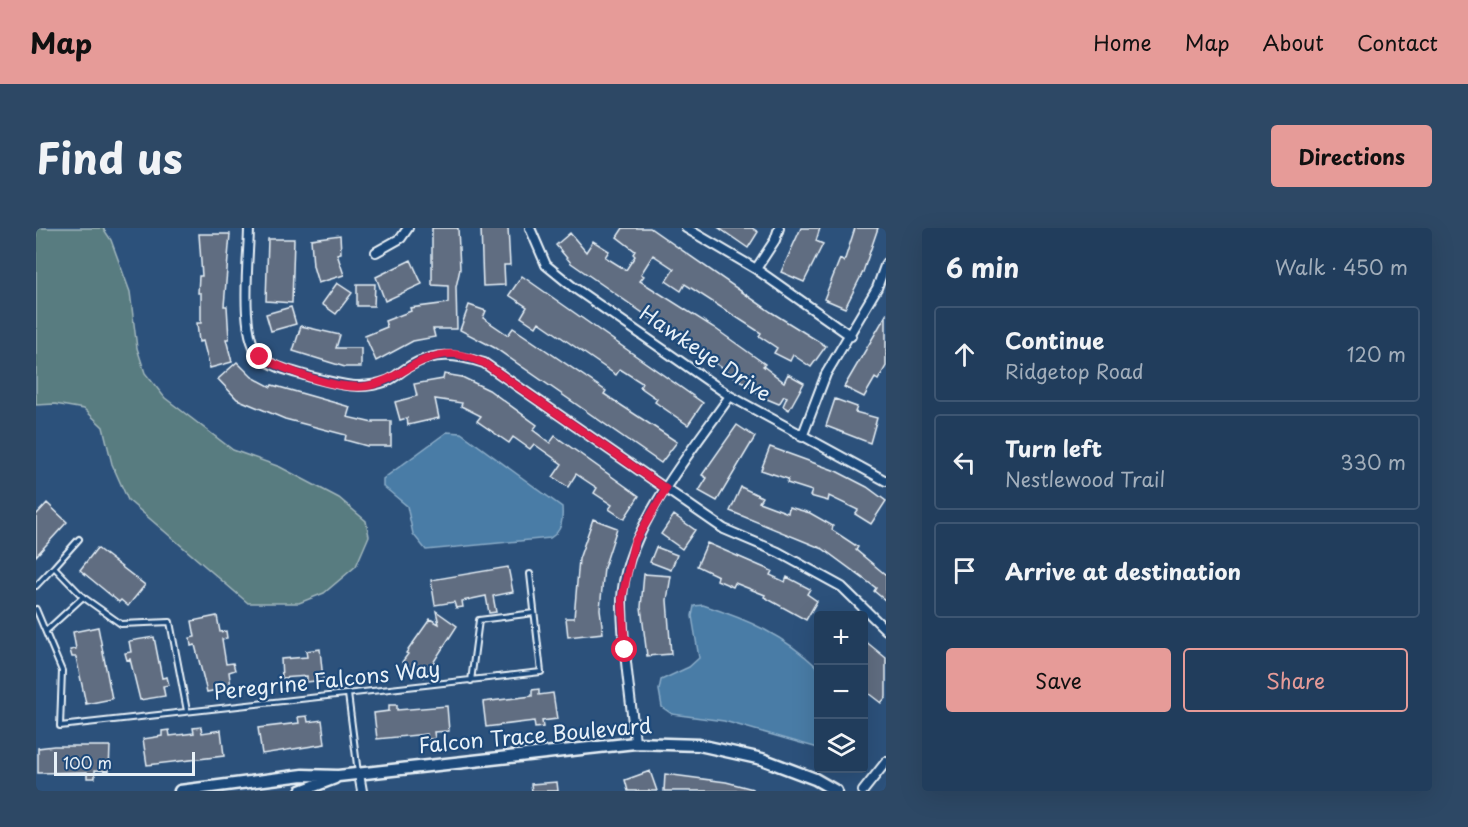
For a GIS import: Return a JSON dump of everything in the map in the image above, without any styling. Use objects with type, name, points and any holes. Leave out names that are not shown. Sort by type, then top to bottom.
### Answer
[{"type":"street","points":[[249,228],[247,320],[249,339],[260,357],[282,369],[348,387],[365,387],[389,380],[411,365],[434,356],[455,354],[484,363],[724,529],[778,552],[842,586],[886,630]]},
{"type":"street","points":[[376,252],[401,238],[408,228]]},
{"type":"street","name":"Hawkeye Drive","points":[[530,228],[546,265],[730,396],[886,481]]},
{"type":"street","points":[[686,228],[756,269],[851,336]]},
{"type":"street","points":[[756,269],[775,240],[779,228]]},
{"type":"street","points":[[802,437],[826,374],[851,336],[877,288],[886,263]]},
{"type":"street","points":[[635,743],[622,598],[634,543],[666,489],[730,396]]},
{"type":"street","name":"Falcon Trace Boulevard","points":[[180,791],[303,775],[338,776],[635,743],[699,745],[762,759],[815,779],[836,791]]},
{"type":"street","points":[[863,791],[886,762]]},
{"type":"street","points":[[358,774],[362,791]]},
{"type":"street","name":"Falcon Trace Boulevard","points":[[301,791],[338,776]]},
{"type":"lane","points":[[36,586],[79,539]]},
{"type":"lane","name":"Peregrine Falcons Way","points":[[54,567],[83,597],[121,624],[170,622],[187,711]]},
{"type":"lane","name":"Peregrine Falcons Way","points":[[36,609],[62,671],[60,726],[541,672],[530,574]]},
{"type":"lane","points":[[46,631],[83,597]]},
{"type":"lane","name":"Peregrine Falcons Way","points":[[471,681],[479,620],[534,613]]},
{"type":"lane","points":[[348,694],[358,774]]},
{"type":"green space","points":[[36,228],[103,228],[111,240],[130,292],[137,348],[145,373],[165,398],[233,450],[280,467],[339,498],[366,521],[369,536],[356,566],[324,593],[299,603],[248,603],[128,500],[112,464],[103,427],[84,409],[55,404],[36,405]]},
{"type":"water","points":[[447,432],[461,433],[562,507],[562,521],[557,532],[550,538],[426,550],[413,534],[407,506],[383,486],[383,479]]},
{"type":"water","points":[[703,605],[765,630],[792,646],[814,664],[814,747],[724,721],[672,714],[662,707],[659,690],[661,680],[689,667],[699,658],[692,616],[694,606]]},
{"type":"building","points":[[432,228],[458,228],[460,269],[456,287],[457,329],[433,329],[435,337],[413,341],[376,361],[365,336],[387,327],[385,321],[411,311],[410,308],[448,303],[448,286],[432,285]]},
{"type":"building","points":[[481,228],[508,228],[510,265],[504,265],[505,285],[483,286]]},
{"type":"building","points":[[623,228],[650,228],[771,312],[826,346],[811,367],[793,355],[790,361],[774,353],[777,348],[759,336],[761,333],[685,284],[681,291],[666,281],[674,269],[653,255],[641,274],[644,276],[640,281],[713,327],[765,364],[763,366],[784,382],[788,374],[804,383],[789,410],[783,406],[787,397],[784,396],[779,404],[767,399],[571,263],[556,245],[570,233],[586,252],[593,241],[609,251],[605,257],[626,270],[635,256],[633,254],[635,251],[617,237]]},
{"type":"building","points":[[719,228],[752,228],[758,232],[748,248]]},
{"type":"building","points":[[801,228],[820,228],[816,241],[823,244],[804,282],[781,272]]},
{"type":"building","points":[[855,228],[878,228],[863,272],[845,308],[824,299],[840,259],[844,262]]},
{"type":"building","points":[[199,234],[230,234],[224,306],[227,306],[229,339],[226,339],[232,362],[210,368],[203,341],[199,342],[197,323],[201,323],[201,293],[198,293],[199,276],[202,276]]},
{"type":"building","points":[[340,235],[341,253],[337,254],[344,275],[318,283],[313,266],[311,239]]},
{"type":"building","points":[[268,239],[294,239],[292,303],[266,301]]},
{"type":"building","points":[[411,260],[422,284],[385,301],[376,277]]},
{"type":"building","points":[[522,276],[703,403],[688,425],[655,402],[657,399],[640,387],[642,383],[620,369],[616,375],[539,322],[536,327],[521,317],[527,307],[509,295]]},
{"type":"building","points":[[337,283],[352,293],[336,314],[322,304]]},
{"type":"building","points":[[357,284],[375,284],[374,306],[357,306]]},
{"type":"building","points":[[469,305],[486,311],[483,318],[508,335],[513,328],[606,391],[604,394],[677,442],[661,463],[495,348],[460,330]]},
{"type":"building","points":[[291,307],[296,324],[271,331],[266,314]]},
{"type":"building","points":[[886,315],[886,366],[878,380],[875,378],[864,397],[844,387]]},
{"type":"building","points":[[301,326],[340,335],[336,348],[361,348],[361,367],[345,367],[293,351]]},
{"type":"building","points":[[237,362],[252,377],[271,387],[272,385],[350,407],[347,417],[373,423],[373,421],[391,421],[391,446],[367,446],[345,440],[346,435],[285,419],[237,399],[218,379]]},
{"type":"building","points":[[444,374],[462,377],[489,390],[537,425],[533,430],[550,443],[555,436],[639,496],[624,519],[609,509],[612,505],[594,493],[597,488],[576,474],[568,487],[553,477],[562,464],[534,444],[530,449],[513,437],[509,443],[477,421],[481,416],[461,406],[462,403],[435,399],[439,418],[408,425],[407,418],[400,420],[395,402],[417,396],[414,384],[443,379]]},
{"type":"building","points":[[835,399],[857,407],[855,412],[877,418],[870,443],[826,426]]},
{"type":"building","points":[[737,425],[755,437],[717,501],[699,491],[707,478],[702,475]]},
{"type":"building","points":[[770,447],[836,471],[867,487],[886,501],[871,524],[855,514],[858,510],[829,496],[828,501],[810,496],[812,491],[787,483],[788,479],[761,470]]},
{"type":"building","points":[[741,487],[762,497],[759,502],[788,513],[789,507],[810,513],[833,526],[832,530],[858,547],[856,550],[886,575],[886,601],[874,591],[876,588],[823,549],[730,511]]},
{"type":"building","points":[[47,503],[67,522],[36,556],[36,515]]},
{"type":"building","points":[[674,515],[695,530],[682,549],[661,534]]},
{"type":"building","points":[[593,519],[617,528],[604,568],[600,609],[603,633],[568,637],[566,618],[574,618],[579,559]]},
{"type":"building","points":[[707,543],[772,571],[770,575],[785,582],[787,577],[810,589],[807,594],[817,601],[806,620],[764,597],[765,595],[735,583],[733,587],[717,580],[718,576],[697,566]]},
{"type":"building","points":[[656,547],[677,555],[671,570],[650,562]]},
{"type":"building","points":[[97,548],[145,585],[128,606],[121,600],[119,602],[80,570]]},
{"type":"building","points":[[508,567],[513,592],[493,596],[496,612],[489,613],[486,596],[462,601],[463,607],[456,608],[454,602],[435,605],[431,580]]},
{"type":"building","points":[[644,574],[671,576],[667,600],[671,654],[647,656],[641,607]]},
{"type":"building","points":[[436,611],[457,626],[424,677],[402,662],[430,619],[439,624]]},
{"type":"building","points":[[217,616],[220,632],[226,631],[227,638],[222,639],[226,664],[233,663],[235,670],[229,672],[231,687],[207,692],[195,645],[191,646],[190,638],[195,637],[192,621]]},
{"type":"building","points":[[98,627],[112,699],[86,704],[76,657],[72,657],[70,650],[76,649],[73,632]]},
{"type":"building","points":[[154,637],[162,678],[167,677],[169,685],[163,686],[165,696],[140,700],[130,659],[127,660],[125,653],[131,652],[129,641]]},
{"type":"building","points":[[868,643],[886,658],[886,697],[881,703],[868,693]]},
{"type":"building","points":[[320,649],[323,680],[307,682],[307,676],[282,678],[281,659],[307,657],[306,651]]},
{"type":"building","points":[[539,689],[539,695],[553,693],[557,719],[542,721],[543,727],[535,728],[534,721],[486,727],[483,702],[532,696],[532,690]]},
{"type":"building","points":[[389,705],[397,705],[397,710],[447,706],[449,731],[434,732],[435,739],[427,739],[427,734],[377,739],[374,713],[389,711]]},
{"type":"building","points":[[307,716],[308,722],[322,720],[325,744],[262,754],[258,728],[299,723],[298,717]]},
{"type":"building","points":[[201,727],[202,733],[221,730],[224,756],[147,765],[143,739],[162,736],[162,731],[169,730],[170,736],[194,733],[193,728]]},
{"type":"building","points":[[110,746],[109,771],[95,770],[95,778],[87,778],[87,772],[38,773],[38,748]]},
{"type":"building","points":[[650,771],[657,791],[628,791],[625,780]]},
{"type":"building","points":[[665,774],[726,782],[753,789],[752,791],[664,791]]},
{"type":"building","points":[[557,782],[558,791],[532,791],[531,784]]},
{"type":"route","points":[[260,357],[282,369],[348,387],[365,387],[389,380],[411,365],[434,356],[455,354],[484,363],[666,489],[634,543],[622,598],[625,650]]}]
